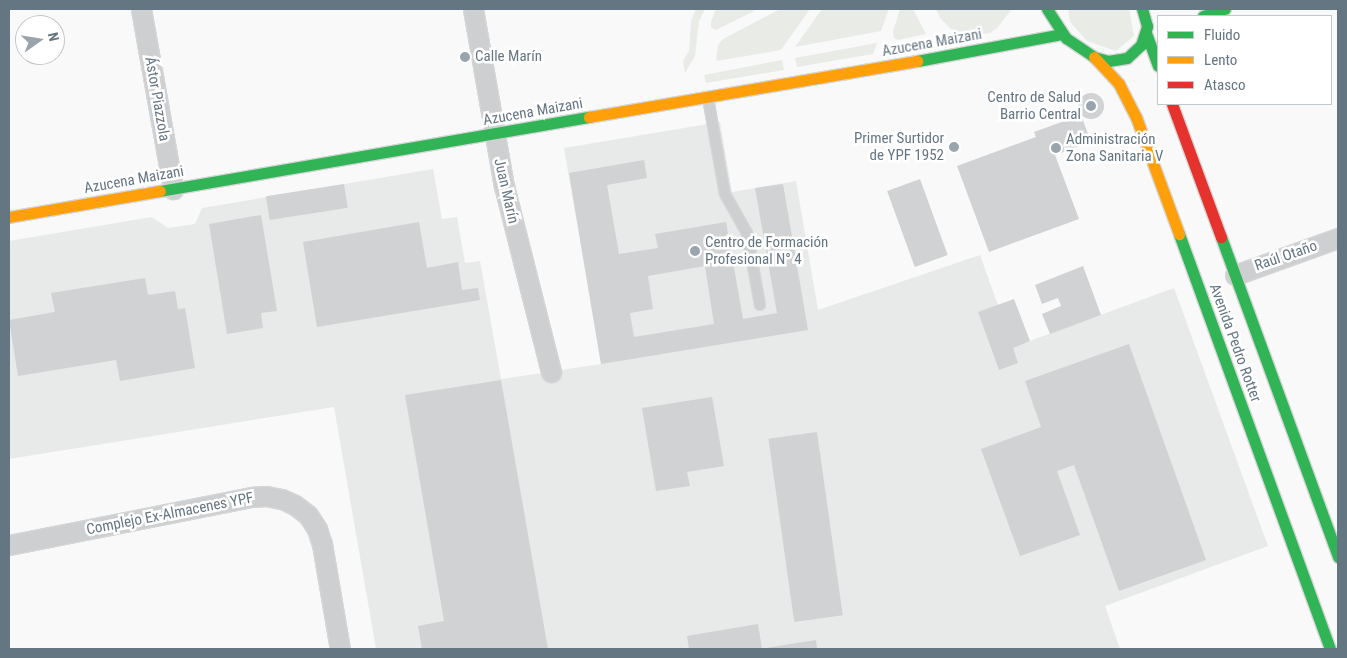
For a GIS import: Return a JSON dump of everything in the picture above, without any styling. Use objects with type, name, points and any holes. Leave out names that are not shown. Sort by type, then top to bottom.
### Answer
[{"type":"main road","points":[[1142,9],[1150,28],[1157,61]]},
{"type":"main road","points":[[1206,15],[1225,9]]},
{"type":"main road","points":[[1051,12],[1062,34]]},
{"type":"main road","points":[[1094,57],[1108,61],[1127,58],[1137,50],[1150,28]]},
{"type":"main road","name":"Azucena Maizani","points":[[9,217],[1062,34]]},
{"type":"main road","name":"Avenida Pedro Rotter","points":[[1062,34],[1094,57],[1119,84],[1136,117],[1330,649]]},
{"type":"main road","name":"Avenida Pedro Rotter","points":[[1172,105],[1338,557]]},
{"type":"street","name":"Ástor Piazzola","points":[[141,9],[174,189]]},
{"type":"street","name":"Juan Marín","points":[[473,9],[508,205],[552,372]]},
{"type":"street","name":"Raúl Otaño","points":[[1235,275],[1338,238]]},
{"type":"street","name":"Complejo Ex-Almacenes YPF","points":[[9,545],[251,497],[266,496],[282,499],[295,505],[308,515],[317,529],[322,544],[340,649]]},
{"type":"lane","points":[[708,97],[725,194],[746,233],[760,305]]},
{"type":"shaded area","points":[[696,9],[705,9],[699,21],[695,56],[685,73],[683,61],[689,51],[691,21]]},
{"type":"shaded area","points":[[716,9],[758,9],[716,30],[711,27],[711,22]]},
{"type":"shaded area","points":[[780,9],[810,9],[781,50],[716,61],[718,45],[723,39]]},
{"type":"shaded area","points":[[822,9],[889,9],[881,31],[795,47]]},
{"type":"shaded area","points":[[900,9],[913,9],[926,34],[898,40],[894,38],[893,32]]},
{"type":"shaded area","points":[[936,9],[1012,9],[997,28],[990,33],[973,36],[951,29],[940,18]]},
{"type":"shaded area","points":[[1068,9],[1129,9],[1134,36],[1116,51],[1087,41],[1070,22]]},
{"type":"shaded area","points":[[877,43],[873,54],[797,67],[795,58]]},
{"type":"shaded area","points":[[782,60],[784,70],[706,83],[704,75]]},
{"type":"shaded area","points":[[720,122],[732,192],[796,181],[818,310],[980,255],[1013,347],[1174,288],[1268,546],[1105,606],[1120,649],[376,649],[334,407],[9,459],[9,241],[152,217],[168,228],[195,224],[202,208],[433,169],[442,219],[457,217],[465,263],[480,261],[501,379],[601,364],[564,148]]},
{"type":"building","name":"Centro de Salud Barrio Central","points":[[1091,93],[1100,97],[1104,106],[1100,115],[1091,119],[1082,115],[1078,106],[1082,97]]},
{"type":"building","points":[[1081,115],[1091,142],[1055,155],[1079,219],[989,252],[957,166],[1036,137],[1034,132]]},
{"type":"building","points":[[644,160],[647,178],[607,185],[619,254],[658,248],[655,234],[726,222],[743,319],[777,313],[755,188],[783,184],[808,330],[601,364],[569,173]],"holes":[[[705,266],[714,324],[634,337],[630,313],[653,309],[648,276]]]},
{"type":"building","points":[[920,179],[948,255],[915,267],[887,191]]},
{"type":"building","points":[[344,184],[348,208],[270,220],[266,196]]},
{"type":"building","points":[[261,215],[277,311],[261,313],[263,328],[227,334],[209,224]]},
{"type":"building","points":[[419,222],[427,268],[458,262],[462,290],[478,288],[480,300],[317,327],[303,242]]},
{"type":"building","points":[[1083,266],[1101,315],[1050,334],[1042,314],[1061,306],[1058,298],[1042,304],[1035,285]]},
{"type":"building","points":[[145,278],[148,295],[175,291],[178,309],[185,308],[195,368],[120,381],[116,360],[18,376],[9,320],[55,312],[51,293]]},
{"type":"building","points":[[1014,299],[1030,341],[1013,348],[1018,363],[999,370],[978,312]]},
{"type":"building","points":[[1129,344],[1206,560],[1119,591],[1074,465],[1057,471],[1080,535],[1020,556],[981,449],[1041,427],[1025,381]]},
{"type":"building","points":[[501,380],[548,649],[422,649],[418,626],[444,621],[405,395]]},
{"type":"building","points":[[712,397],[724,466],[687,472],[690,486],[656,491],[642,408]]},
{"type":"building","points":[[817,432],[843,615],[794,622],[768,439]]},
{"type":"building","points":[[758,624],[762,649],[689,649],[687,636]]},
{"type":"building","points":[[816,640],[817,649],[766,649],[766,648]]},
{"type":"traffic: fast","points":[[1047,9],[1066,38],[1094,57],[1108,61],[1127,58],[1141,45],[1147,26],[1142,9]]},
{"type":"traffic: fast","points":[[1206,15],[1225,9]]},
{"type":"traffic: fast","points":[[1146,33],[1157,63]]},
{"type":"traffic: fast","points":[[917,61],[1062,34]]},
{"type":"traffic: fast","points":[[160,191],[589,117]]},
{"type":"traffic: fast","points":[[1179,234],[1330,649]]},
{"type":"traffic: fast","points":[[1221,237],[1338,557]]},
{"type":"traffic: slow","points":[[1094,57],[1119,84],[1136,117],[1179,234]]},
{"type":"traffic: slow","points":[[589,117],[917,61]]},
{"type":"traffic: slow","points":[[9,217],[160,191]]},
{"type":"traffic: jam","points":[[1172,105],[1221,237]]},
{"type":"place","name":"Calle Marín","points":[[465,57]]},
{"type":"place","name":"Centro de Salud Barrio Central","points":[[1091,106]]},
{"type":"place","name":"Primer Surtidor de YPF 1952","points":[[954,147]]},
{"type":"place","name":"Administración Zona Sanitaria V","points":[[1056,148]]},
{"type":"place","name":"Centro de Formación Profesional N° 4","points":[[695,251]]}]
